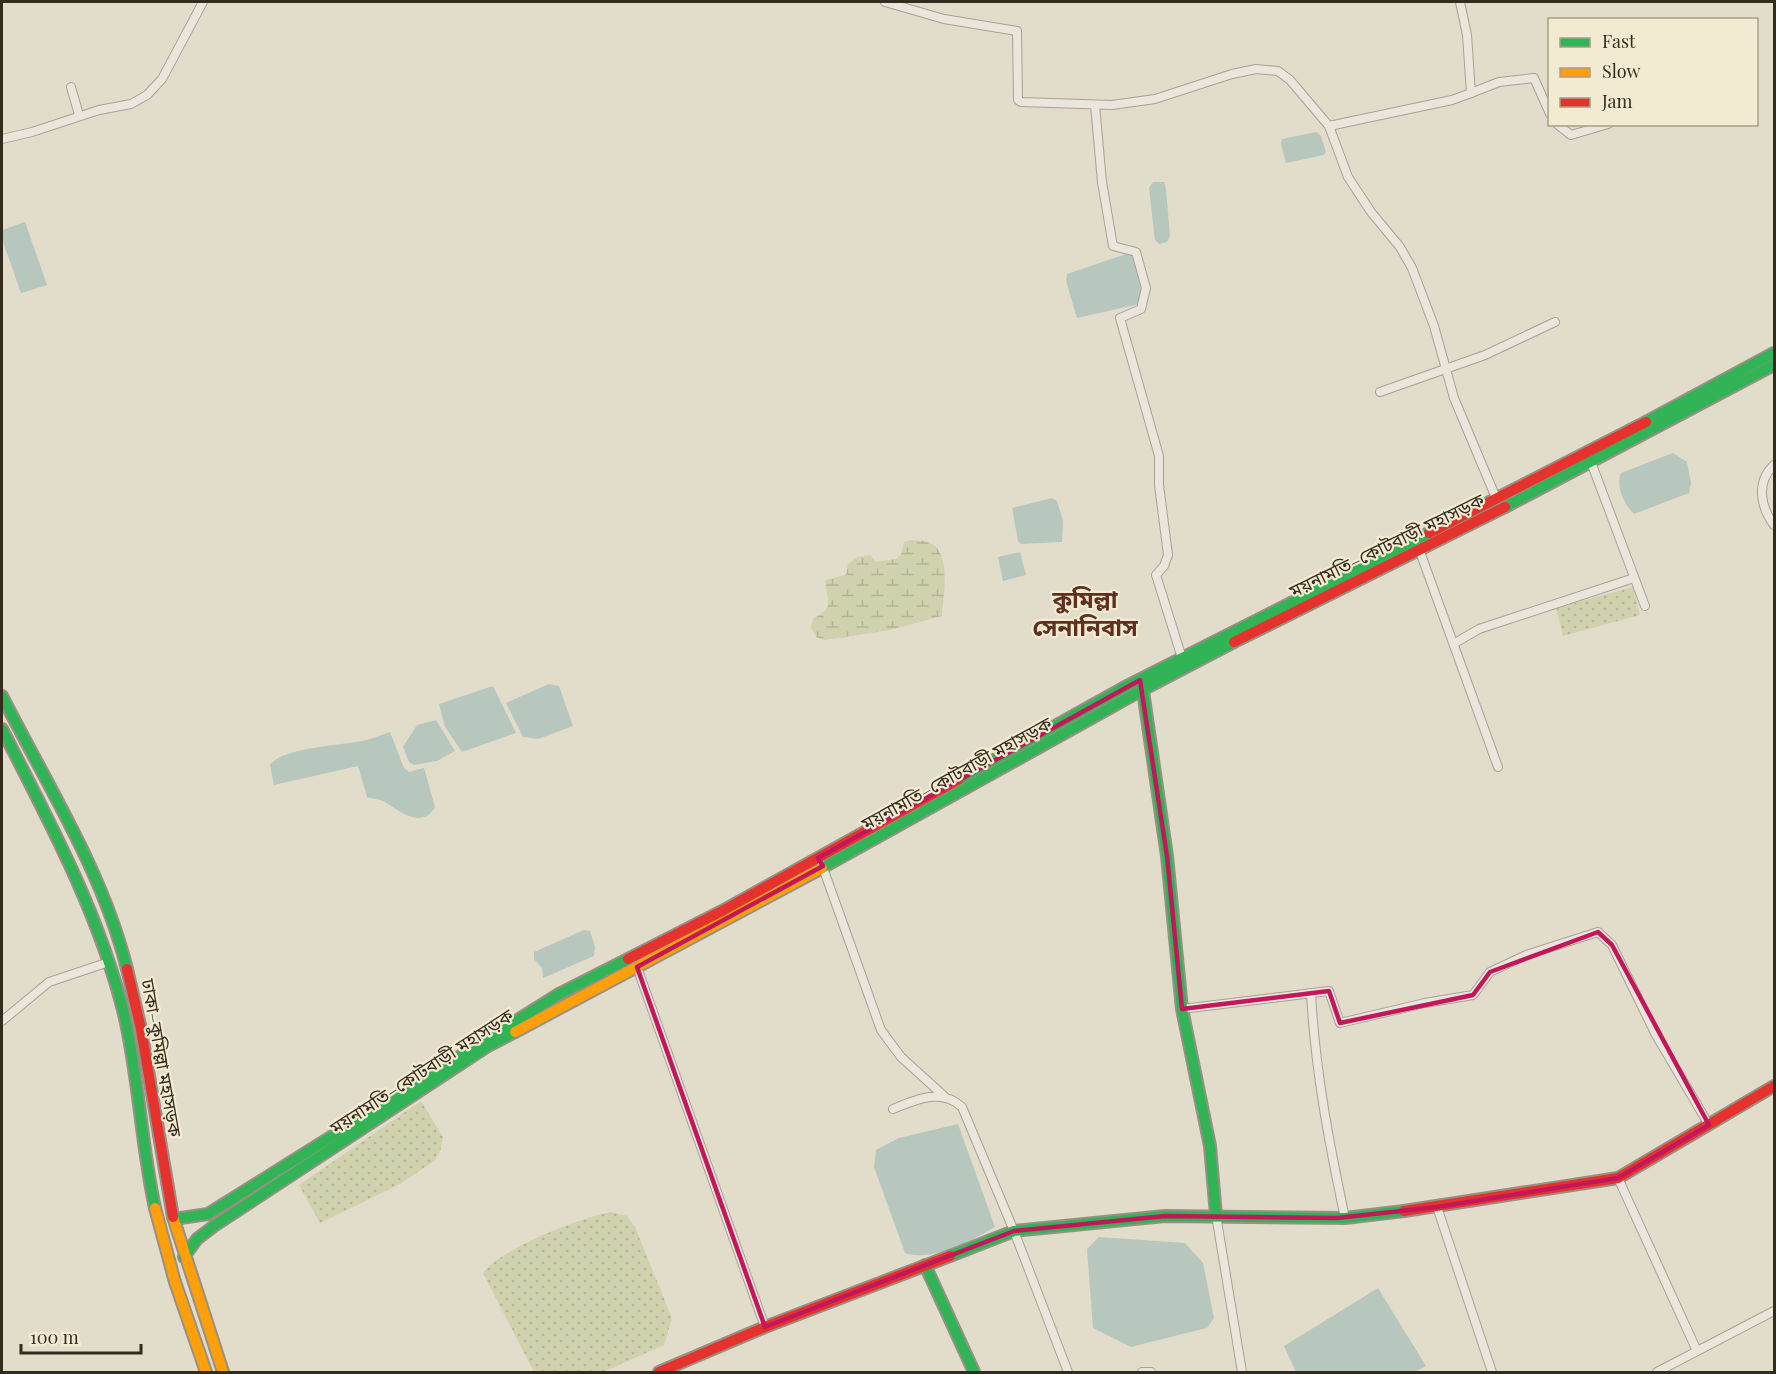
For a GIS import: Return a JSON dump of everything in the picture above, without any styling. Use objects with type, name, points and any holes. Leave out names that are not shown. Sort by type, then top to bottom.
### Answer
[{"type":"main road","name":"ময়নামতি–কোটবাড়ী মহাসড়ক","points":[[1142,684],[1182,658],[1621,436],[1774,353]]},
{"type":"main road","name":"ময়নামতি–কোটবাড়ী মহাসড়ক","points":[[174,1219],[208,1214],[485,1043],[637,967],[1142,684],[1592,462],[1774,365]]},
{"type":"main road","points":[[1142,684],[1167,856],[1182,1009],[1210,1146],[1216,1215]]},
{"type":"main road","name":"ঢাকা–কুমিল্লা মহাসড়ক","points":[[2,696],[85,857],[115,928],[142,1030],[174,1219],[184,1257],[224,1372]]},
{"type":"main road","name":"ঢাকা–কুমিল্লা মহাসড়ক","points":[[2,729],[78,882],[109,962],[124,1016],[152,1191],[203,1370]]},
{"type":"main road","name":"ময়নামতি–কোটবাড়ী মহাসড়ক","points":[[184,1257],[197,1239],[214,1226],[559,994],[821,862]]},
{"type":"main road","points":[[659,1372],[765,1327],[1014,1231],[1165,1216],[1345,1218],[1437,1207],[1617,1178],[1774,1086]]},
{"type":"main road","points":[[925,1265],[974,1372]]},
{"type":"street","points":[[2,139],[32,132],[79,116],[131,104],[147,95],[162,79],[203,2]]},
{"type":"street","points":[[885,2],[944,19],[1015,30],[1018,34],[1019,101],[1095,105],[1155,99],[1232,74],[1256,69],[1278,71],[1290,80],[1329,126],[1348,177],[1371,212],[1400,247],[1412,268],[1434,326],[1454,398],[1496,498]]},
{"type":"street","points":[[1460,2],[1467,35],[1471,93]]},
{"type":"street","points":[[1329,126],[1452,100],[1499,82],[1534,78],[1548,110]]},
{"type":"street","points":[[71,87],[79,116]]},
{"type":"street","points":[[1095,105],[1102,182],[1113,246],[1136,252],[1146,288],[1141,309],[1120,318],[1159,456],[1159,485],[1168,555],[1164,566],[1156,575],[1182,658]]},
{"type":"street","points":[[1560,126],[1571,135],[1601,126]]},
{"type":"street","points":[[1380,392],[1485,355],[1555,322]]},
{"type":"street","points":[[1592,462],[1645,606]]},
{"type":"street","points":[[1774,465],[1762,483],[1762,500],[1774,525]]},
{"type":"street","points":[[1419,549],[1498,767]]},
{"type":"street","points":[[1455,644],[1479,629],[1634,578]]},
{"type":"street","points":[[821,862],[881,1030],[901,1057],[944,1096]]},
{"type":"street","points":[[1182,1009],[1329,991],[1340,1023],[1425,1003],[1473,995],[1490,972],[1526,955],[1598,932],[1612,945],[1656,1035],[1709,1125]]},
{"type":"street","points":[[2,1021],[49,982],[109,962]]},
{"type":"street","points":[[637,967],[765,1327]]},
{"type":"street","points":[[1311,993],[1313,1039],[1324,1114],[1345,1218]]},
{"type":"street","points":[[893,1109],[919,1098],[944,1096],[953,1098],[962,1107],[1014,1231],[1068,1372]]},
{"type":"street","points":[[1617,1178],[1697,1351]]},
{"type":"street","points":[[1437,1207],[1492,1372]]},
{"type":"street","points":[[1216,1215],[1242,1372]]},
{"type":"street","points":[[1657,1372],[1774,1311]]},
{"type":"street","points":[[1142,1372],[1151,1372]]},
{"type":"highlighted area","points":[[1140,680],[1167,856],[1182,1009],[1329,991],[1340,1023],[1473,995],[1490,972],[1598,932],[1612,945],[1709,1125],[1618,1178],[1437,1207],[1337,1218],[1165,1216],[1014,1231],[765,1327],[637,967],[823,866],[818,858]]},
{"type":"green space","points":[[910,540],[929,542],[941,556],[945,576],[942,616],[890,630],[825,640],[816,637],[811,627],[813,619],[825,610],[828,603],[825,580],[846,575],[848,564],[858,557],[870,555],[876,562],[896,559],[901,554],[904,542]]},
{"type":"green space","points":[[1633,587],[1640,615],[1563,636],[1556,608]]},
{"type":"green space","points":[[421,1101],[443,1137],[440,1152],[434,1161],[400,1184],[320,1223],[299,1185]]},
{"type":"green space","points":[[611,1212],[627,1216],[635,1227],[672,1318],[664,1345],[603,1372],[534,1372],[483,1273],[492,1263],[523,1244],[562,1227]]},
{"type":"shaded area","points":[[1316,132],[1321,136],[1326,152],[1324,155],[1286,163],[1281,144],[1282,139]]},
{"type":"shaded area","points":[[1153,182],[1164,182],[1166,189],[1170,236],[1167,242],[1159,244],[1155,240],[1149,188]]},
{"type":"shaded area","points":[[25,222],[47,285],[21,293],[2,239],[2,230]]},
{"type":"shaded area","points":[[1126,254],[1135,260],[1142,295],[1139,304],[1077,318],[1066,281],[1067,274]]},
{"type":"shaded area","points":[[1673,453],[1687,462],[1691,483],[1689,493],[1634,514],[1622,495],[1619,484],[1621,473]]},
{"type":"shaded area","points":[[1052,498],[1057,501],[1063,521],[1062,542],[1021,544],[1018,541],[1012,508]]},
{"type":"shaded area","points":[[1020,552],[1026,575],[1003,581],[998,557]]},
{"type":"shaded area","points":[[549,684],[559,686],[573,726],[538,739],[523,737],[506,703]]},
{"type":"shaded area","points":[[493,686],[516,733],[462,752],[445,727],[439,704]]},
{"type":"shaded area","points":[[436,720],[455,751],[437,761],[414,765],[409,762],[403,747],[417,725]]},
{"type":"shaded area","points":[[390,732],[404,768],[409,772],[424,768],[435,807],[430,814],[424,817],[417,818],[404,814],[383,801],[367,797],[358,766],[274,785],[270,765],[276,759],[299,751],[362,741]]},
{"type":"shaded area","points":[[584,930],[590,931],[595,947],[594,956],[543,978],[542,968],[534,959],[534,952]]},
{"type":"shaded area","points":[[958,1124],[995,1227],[951,1249],[927,1255],[905,1253],[874,1167],[876,1150],[899,1138]]},
{"type":"shaded area","points":[[1099,1237],[1185,1243],[1203,1263],[1214,1318],[1207,1328],[1131,1347],[1093,1328],[1087,1249]]},
{"type":"shaded area","points":[[1378,1288],[1426,1366],[1415,1372],[1296,1372],[1284,1346]]},
{"type":"traffic: fast","points":[[1646,422],[1774,353]]},
{"type":"traffic: fast","points":[[1505,507],[1774,365]]},
{"type":"traffic: fast","points":[[958,780],[1123,688],[1429,533]]},
{"type":"traffic: fast","points":[[822,868],[1144,689],[1234,642]]},
{"type":"traffic: fast","points":[[1142,684],[1167,856],[1182,1009],[1210,1146],[1216,1215]]},
{"type":"traffic: fast","points":[[2,696],[89,863],[117,933],[127,969]]},
{"type":"traffic: fast","points":[[2,729],[71,868],[114,977],[129,1038],[155,1208]]},
{"type":"traffic: fast","points":[[174,1219],[208,1214],[559,994],[628,959]]},
{"type":"traffic: fast","points":[[184,1257],[197,1239],[214,1226],[488,1046],[515,1032]]},
{"type":"traffic: fast","points":[[950,1256],[1014,1231],[1165,1216],[1345,1218],[1404,1211]]},
{"type":"traffic: fast","points":[[925,1265],[974,1372]]},
{"type":"traffic: slow","points":[[515,1032],[822,868]]},
{"type":"traffic: slow","points":[[155,1208],[175,1282],[206,1372]]},
{"type":"traffic: slow","points":[[173,1217],[223,1372]]},
{"type":"traffic: jam","points":[[1429,533],[1646,422]]},
{"type":"traffic: jam","points":[[1234,642],[1505,507]]},
{"type":"traffic: jam","points":[[628,959],[724,910],[958,780]]},
{"type":"traffic: jam","points":[[127,969],[141,1029],[173,1217]]},
{"type":"traffic: jam","points":[[1404,1211],[1618,1178],[1774,1086]]},
{"type":"traffic: jam","points":[[659,1372],[765,1327],[950,1256]]},
{"type":"district","name":"কুমিল্লা সেনানিবাস","points":[[1085,614]]}]
